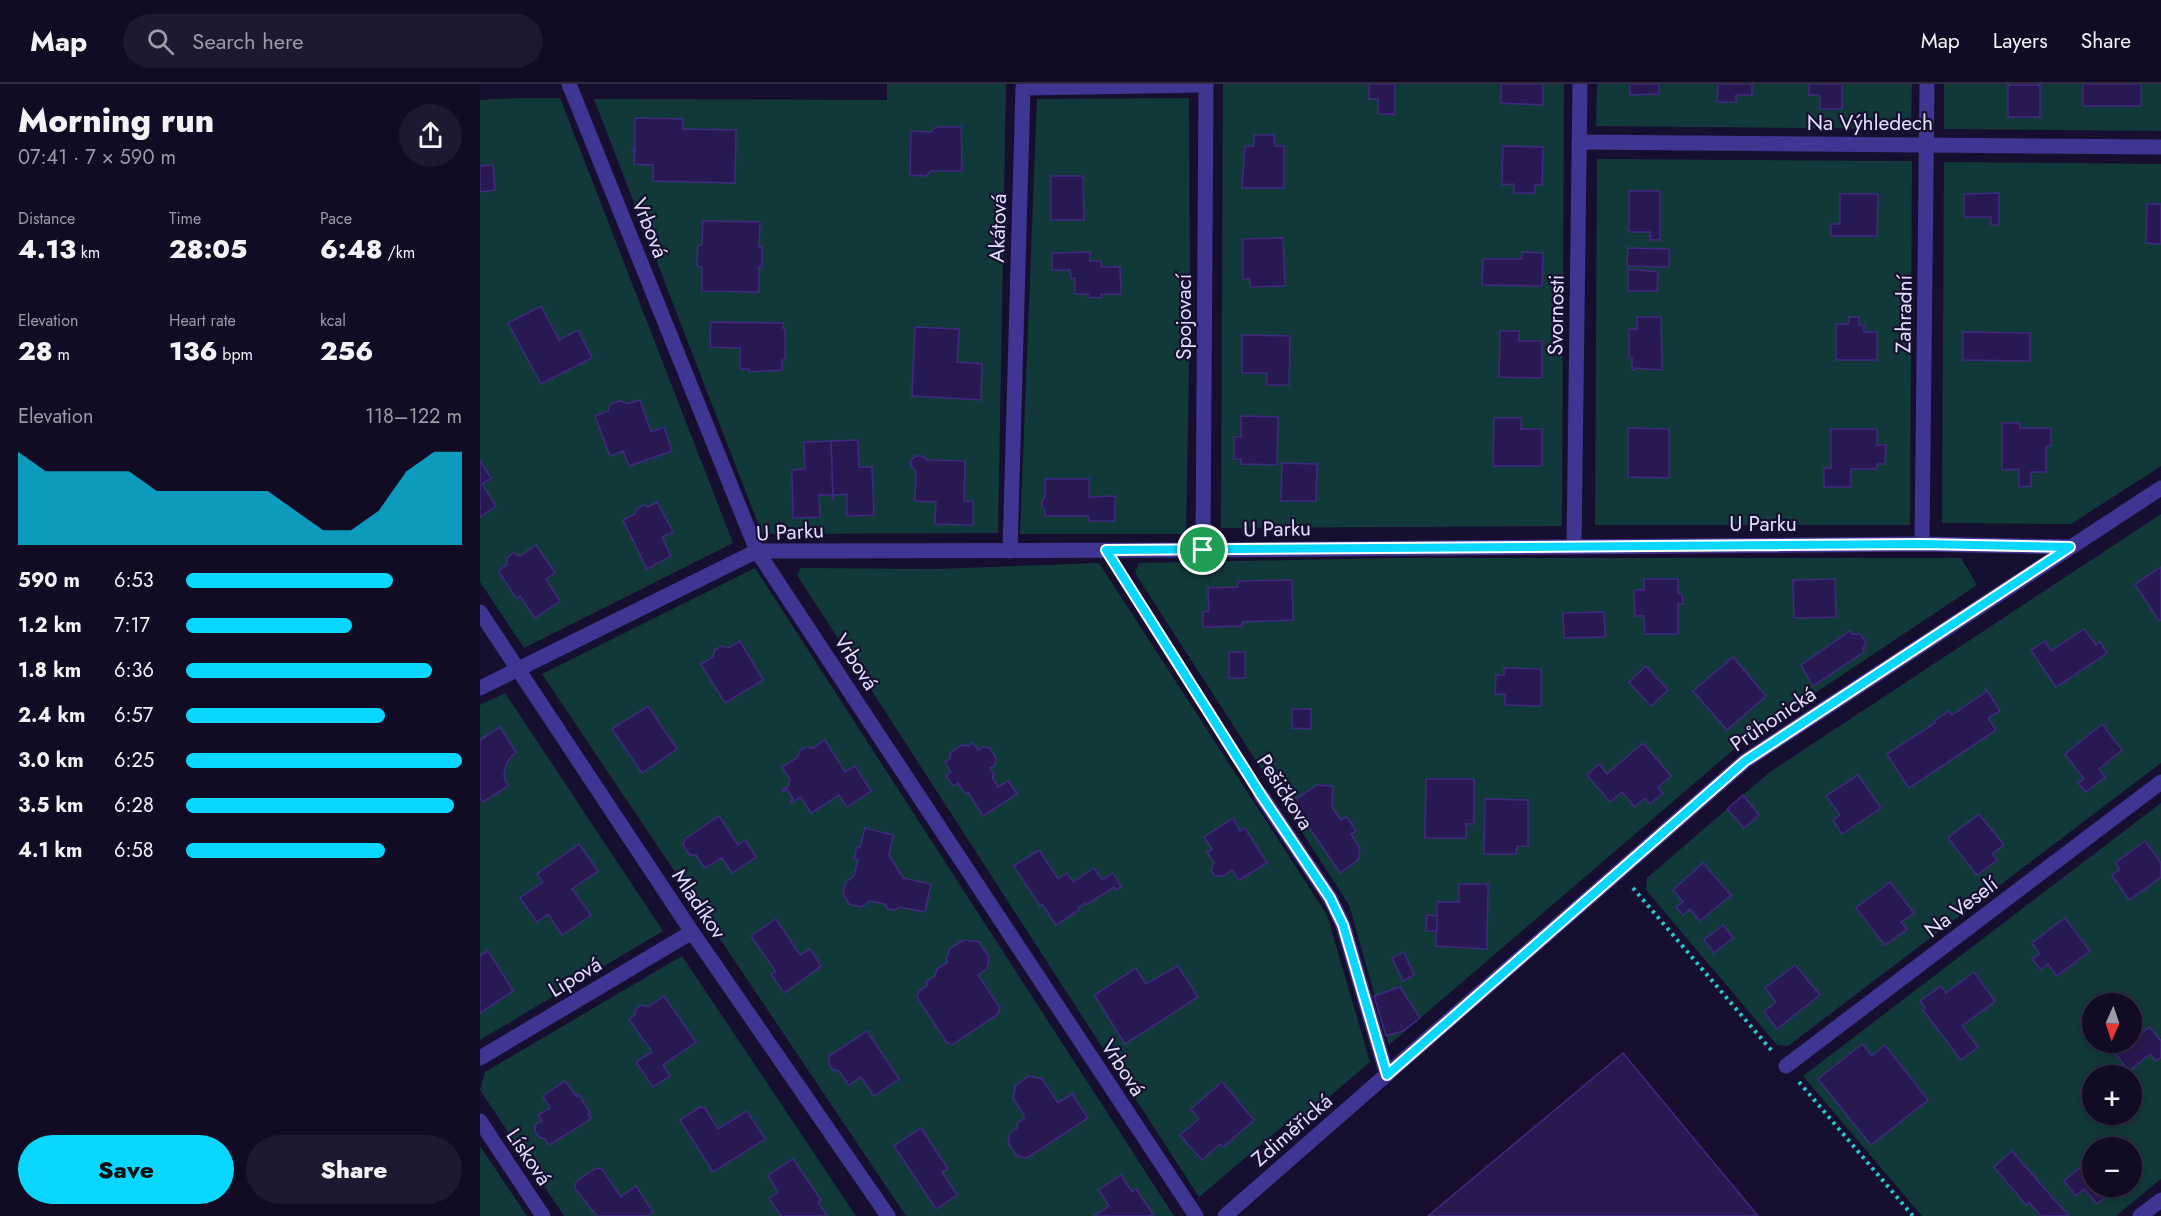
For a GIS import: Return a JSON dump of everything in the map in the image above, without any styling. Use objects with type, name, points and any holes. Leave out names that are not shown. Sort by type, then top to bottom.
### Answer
[{"type":"street","name":"Vrbová","points":[[569,84],[757,550],[1196,1216]]},
{"type":"street","name":"Svornosti","points":[[1574,546],[1580,84]]},
{"type":"street","name":"Zahradní","points":[[1923,544],[1927,84]]},
{"type":"street","name":"Spojovací","points":[[1203,550],[1206,85]]},
{"type":"street","name":"Akátová","points":[[1010,551],[1023,88],[1206,85]]},
{"type":"street","name":"Na Výhledech","points":[[1579,142],[2161,147]]},
{"type":"street","name":"Průhonická","points":[[1387,1075],[1745,761],[2161,488]]},
{"type":"street","name":"U Parku","points":[[480,688],[757,550],[1010,551],[1923,544],[2070,547]]},
{"type":"street","name":"Mladíkov","points":[[480,612],[692,932],[888,1216]]},
{"type":"street","name":"Na Veselí","points":[[1786,1066],[2161,782]]},
{"type":"street","name":"Pešičkova","points":[[1261,795],[1330,898],[1343,925],[1387,1075]]},
{"type":"street","name":"Lipová","points":[[480,1058],[692,932]]},
{"type":"street","name":"Zdiměřická","points":[[1225,1216],[1387,1075]]},
{"type":"street","name":"Lísková","points":[[480,1121],[543,1216]]},
{"type":"street","points":[[2140,1216],[2161,1200]]},
{"type":"path","name":"Pešičkova","points":[[1106,550],[1261,795]]},
{"type":"path","points":[[1619,872],[1913,1216]]},
{"type":"green space","points":[[887,84],[1006,84],[998,533],[762,534],[594,99],[887,100]]},
{"type":"green space","points":[[1223,84],[1564,84],[1562,526],[1221,528]]},
{"type":"green space","points":[[1597,84],[1912,84],[1911,129],[1596,126]]},
{"type":"green space","points":[[1944,84],[2161,84],[2161,131],[1944,129]]},
{"type":"green space","points":[[560,98],[733,543],[524,648],[480,582],[480,100]]},
{"type":"green space","points":[[1189,98],[1190,315],[1186,534],[1020,534],[1037,99]]},
{"type":"green space","points":[[1597,159],[1912,161],[1910,525],[1595,525]]},
{"type":"green space","points":[[1944,162],[2161,164],[2161,466],[2071,524],[1942,523]]},
{"type":"green space","points":[[2161,514],[2161,763],[1788,1046],[1777,1045],[1646,890],[1647,878],[1727,809],[1744,828],[1759,815],[1743,795],[1770,772]]},
{"type":"green space","points":[[1392,558],[1961,558],[1977,585],[1746,739],[1389,1045],[1349,905],[1135,573],[1139,563]]},
{"type":"green space","points":[[1099,563],[1327,915],[1370,1062],[1295,1126],[1290,1120],[1199,1197],[797,575],[801,568],[936,569]]},
{"type":"green space","points":[[755,568],[1174,1216],[906,1216],[542,674]]},
{"type":"green space","points":[[505,693],[663,931],[480,1040],[480,705]]},
{"type":"green space","points":[[2161,803],[2161,1179],[2142,1195],[2142,1137],[2082,1137],[2082,1197],[2139,1197],[2116,1216],[1922,1216],[1803,1076]]},
{"type":"green space","points":[[682,956],[856,1216],[564,1216],[480,1090],[485,1072]]},
{"type":"green space","points":[[480,1146],[527,1216],[480,1216]]},
{"type":"building","points":[[1369,84],[1395,84],[1395,114],[1378,114],[1378,99],[1369,99]]},
{"type":"building","points":[[1501,84],[1543,84],[1543,105],[1501,103]]},
{"type":"building","points":[[1630,84],[1659,84],[1659,94],[1630,95]]},
{"type":"building","points":[[1718,84],[1752,84],[1752,95],[1736,95],[1736,102],[1717,102]]},
{"type":"building","points":[[1809,84],[1842,84],[1842,109],[1820,109],[1820,95],[1809,95]]},
{"type":"building","points":[[2083,84],[2141,84],[2141,106],[2083,106]]},
{"type":"building","points":[[2008,85],[2040,85],[2040,117],[2008,117]]},
{"type":"building","points":[[635,118],[683,119],[683,129],[736,130],[735,183],[653,181],[653,165],[634,164],[635,151],[632,151],[635,150]]},
{"type":"building","points":[[936,127],[961,127],[962,171],[931,171],[926,176],[910,175],[911,131],[931,132]]},
{"type":"building","points":[[1254,135],[1274,135],[1275,146],[1284,146],[1284,188],[1242,188],[1245,146],[1254,146]]},
{"type":"building","points":[[1503,146],[1543,147],[1542,185],[1535,184],[1535,193],[1514,193],[1514,184],[1502,185]]},
{"type":"building","points":[[493,165],[495,190],[480,192],[480,166]]},
{"type":"building","points":[[1051,176],[1083,176],[1084,220],[1051,220]]},
{"type":"building","points":[[1629,191],[1660,191],[1660,240],[1651,240],[1650,232],[1629,232]]},
{"type":"building","points":[[1999,193],[1999,225],[1991,225],[1991,217],[1964,217],[1964,194]]},
{"type":"building","points":[[1840,194],[1878,194],[1877,236],[1831,236],[1831,224],[1840,224]]},
{"type":"building","points":[[2147,204],[2161,204],[2161,244],[2146,243]]},
{"type":"building","points":[[703,221],[760,222],[759,247],[762,247],[762,267],[759,267],[759,292],[702,291],[702,267],[697,266],[698,246],[702,245]]},
{"type":"building","points":[[1283,238],[1285,286],[1250,287],[1250,279],[1243,279],[1243,239]]},
{"type":"building","points":[[1628,248],[1669,249],[1669,267],[1627,266]]},
{"type":"building","points":[[1090,252],[1090,261],[1101,261],[1101,267],[1120,267],[1121,294],[1101,294],[1101,298],[1088,297],[1088,294],[1075,294],[1075,278],[1071,278],[1070,270],[1052,270],[1052,253]]},
{"type":"building","points":[[1522,252],[1543,253],[1542,286],[1482,285],[1483,259],[1522,259]]},
{"type":"building","points":[[1628,269],[1658,272],[1657,291],[1628,291]]},
{"type":"building","points":[[541,306],[559,340],[578,330],[592,358],[541,384],[508,323]]},
{"type":"building","points":[[1637,317],[1661,317],[1662,370],[1635,368],[1632,370],[1632,358],[1629,358],[1629,329],[1637,329]]},
{"type":"building","points":[[1849,317],[1859,317],[1859,325],[1864,325],[1864,332],[1877,332],[1877,360],[1836,360],[1836,324],[1849,324]]},
{"type":"building","points":[[711,322],[783,323],[785,360],[782,360],[782,370],[749,372],[749,369],[740,369],[740,348],[710,347]]},
{"type":"building","points":[[915,327],[959,329],[957,362],[982,364],[981,400],[912,396]]},
{"type":"building","points":[[1500,331],[1519,331],[1519,341],[1542,341],[1542,378],[1499,377]]},
{"type":"building","points":[[1963,332],[2030,333],[2030,361],[1963,360]]},
{"type":"building","points":[[1242,335],[1290,336],[1289,385],[1267,385],[1267,373],[1242,373]]},
{"type":"building","points":[[640,400],[651,432],[664,427],[672,451],[629,466],[623,451],[610,456],[595,416],[608,411],[610,405],[615,402],[621,401],[627,404]]},
{"type":"building","points":[[1241,416],[1278,417],[1277,465],[1241,464],[1241,459],[1234,459],[1234,437],[1241,437]]},
{"type":"building","points":[[1494,418],[1521,418],[1521,429],[1542,429],[1542,466],[1493,466]]},
{"type":"building","points":[[2002,423],[2020,423],[2020,428],[2051,428],[2051,446],[2046,446],[2046,472],[2031,472],[2031,486],[2019,487],[2019,469],[2002,470]]},
{"type":"building","points":[[1628,428],[1669,429],[1669,478],[1628,477]]},
{"type":"building","points":[[1831,429],[1877,429],[1877,445],[1886,445],[1885,464],[1877,464],[1877,469],[1851,469],[1851,487],[1824,487],[1824,468],[1831,468]]},
{"type":"building","points":[[858,440],[859,467],[872,467],[874,515],[847,516],[847,494],[834,495],[833,500],[831,441]]},
{"type":"building","points":[[831,441],[833,500],[832,495],[819,495],[820,517],[793,518],[792,470],[805,469],[804,442]]},
{"type":"building","points":[[916,456],[922,456],[927,460],[965,461],[964,501],[973,501],[973,525],[935,524],[936,502],[915,501],[916,471],[911,466],[911,460]]},
{"type":"building","points":[[480,461],[491,478],[482,484],[496,506],[480,517]]},
{"type":"building","points":[[1282,463],[1317,464],[1316,501],[1281,501]]},
{"type":"building","points":[[1045,479],[1089,479],[1089,497],[1115,496],[1115,521],[1089,521],[1089,516],[1045,516],[1042,501],[1045,497]]},
{"type":"building","points":[[657,502],[673,532],[662,537],[671,556],[647,569],[623,520],[635,514],[636,510],[643,505],[648,507]]},
{"type":"building","points":[[536,545],[555,573],[546,579],[560,601],[535,618],[520,596],[517,599],[498,571],[507,565],[507,558],[513,553],[520,556]]},
{"type":"building","points":[[2161,567],[2161,620],[2159,621],[2135,584]]},
{"type":"building","points":[[1644,579],[1678,579],[1678,594],[1682,594],[1683,604],[1678,604],[1678,634],[1645,634],[1644,616],[1635,616],[1634,590],[1644,590]]},
{"type":"building","points":[[1835,579],[1836,617],[1794,618],[1793,580]]},
{"type":"building","points":[[1292,580],[1293,620],[1242,622],[1242,626],[1203,627],[1203,612],[1209,611],[1208,588],[1238,587],[1238,581]]},
{"type":"building","points":[[1604,612],[1605,637],[1564,638],[1563,613]]},
{"type":"building","points":[[2084,629],[2096,645],[2100,642],[2107,653],[2056,687],[2031,650],[2045,641],[2051,651]]},
{"type":"building","points":[[1850,631],[1852,634],[1860,634],[1866,642],[1864,652],[1813,686],[1801,665]]},
{"type":"building","points":[[740,641],[763,680],[725,703],[701,664],[713,657],[715,650],[722,646],[729,648]]},
{"type":"building","points":[[1229,652],[1245,652],[1245,678],[1229,678]]},
{"type":"building","points":[[1733,657],[1766,696],[1727,730],[1693,691]]},
{"type":"building","points":[[1646,666],[1668,690],[1651,706],[1629,682]]},
{"type":"building","points":[[1504,668],[1541,669],[1541,706],[1505,705],[1505,694],[1495,694],[1496,675],[1504,675]]},
{"type":"building","points":[[1985,687],[2000,711],[1988,718],[1996,730],[1909,788],[1887,754],[1935,723],[1934,721],[1949,711],[1952,715],[1986,692]]},
{"type":"building","points":[[648,706],[677,749],[642,773],[612,729]]},
{"type":"building","points":[[1292,709],[1311,709],[1311,729],[1292,728]]},
{"type":"building","points":[[2102,724],[2122,750],[2099,769],[2105,777],[2086,792],[2078,783],[2084,779],[2065,754]]},
{"type":"building","points":[[500,727],[516,752],[509,759],[505,768],[504,777],[508,786],[483,802],[480,798],[480,740]]},
{"type":"building","points":[[825,740],[845,772],[855,766],[871,791],[847,807],[839,795],[811,813],[801,797],[791,803],[793,799],[787,789],[783,792],[782,790],[789,786],[790,779],[782,767],[798,757],[800,750],[806,747],[813,748]]},
{"type":"building","points":[[973,743],[978,750],[983,747],[990,748],[996,758],[995,765],[990,768],[998,787],[1008,781],[1017,794],[983,816],[968,792],[965,794],[958,783],[953,786],[946,776],[951,772],[945,762],[950,758],[951,752],[962,745],[969,746]]},
{"type":"building","points":[[1643,743],[1671,776],[1658,787],[1663,793],[1650,804],[1645,798],[1635,807],[1622,792],[1610,802],[1587,775],[1599,764],[1607,774]]},
{"type":"building","points":[[1858,775],[1881,808],[1842,834],[1833,820],[1840,815],[1826,796]]},
{"type":"building","points":[[1426,779],[1474,779],[1474,824],[1466,824],[1466,838],[1425,838]]},
{"type":"building","points":[[1317,785],[1333,786],[1332,807],[1341,820],[1347,817],[1356,831],[1351,834],[1360,849],[1358,860],[1340,873],[1292,802]]},
{"type":"building","points":[[1743,795],[1759,815],[1744,828],[1727,809]]},
{"type":"building","points":[[1485,799],[1528,800],[1528,846],[1517,846],[1516,854],[1484,854]]},
{"type":"building","points":[[1979,814],[2004,845],[1992,854],[1997,860],[1977,875],[1948,838]]},
{"type":"building","points":[[719,816],[738,845],[745,840],[756,857],[732,873],[722,858],[705,868],[696,855],[690,855],[683,845],[685,839]]},
{"type":"building","points":[[1233,818],[1240,831],[1245,828],[1267,863],[1239,880],[1232,870],[1223,876],[1215,876],[1211,870],[1214,863],[1207,852],[1212,849],[1204,837]]},
{"type":"building","points":[[865,828],[893,835],[889,855],[903,878],[931,884],[925,912],[900,907],[895,910],[888,909],[885,904],[870,901],[861,907],[849,904],[843,894],[846,882],[854,876],[858,860],[854,859],[857,847],[860,848]]},
{"type":"building","points":[[2145,841],[2161,863],[2161,877],[2129,900],[2112,875],[2120,869],[2115,863]]},
{"type":"building","points":[[579,844],[598,871],[572,889],[591,915],[562,935],[548,914],[537,922],[520,898],[543,882],[537,874]]},
{"type":"building","points":[[1039,850],[1058,879],[1067,873],[1073,882],[1094,868],[1102,880],[1113,873],[1121,887],[1116,890],[1114,887],[1086,905],[1085,903],[1078,908],[1079,910],[1056,925],[1042,904],[1040,906],[1014,866]]},
{"type":"building","points":[[1703,863],[1731,895],[1700,921],[1690,909],[1683,915],[1676,907],[1683,902],[1673,890]]},
{"type":"building","points":[[1890,882],[1914,913],[1901,922],[1907,929],[1885,945],[1856,908]]},
{"type":"building","points":[[1459,884],[1488,884],[1487,949],[1436,946],[1437,902],[1459,902]]},
{"type":"building","points":[[1427,915],[1437,916],[1437,931],[1426,931]]},
{"type":"building","points":[[2065,918],[2090,951],[2057,976],[2048,964],[2041,970],[2032,959],[2040,954],[2032,943]]},
{"type":"building","points":[[776,919],[800,955],[810,949],[821,966],[784,993],[771,974],[776,972],[751,936]]},
{"type":"building","points":[[1723,925],[1733,938],[1714,953],[1704,940]]},
{"type":"building","points":[[964,940],[979,942],[989,957],[987,969],[978,975],[1000,1008],[998,1014],[953,1044],[947,1043],[917,997],[919,991],[928,985],[926,982],[935,976],[937,969],[948,962],[946,960],[950,948]]},
{"type":"building","points":[[488,951],[513,991],[480,1013],[480,956]]},
{"type":"building","points":[[1404,952],[1414,975],[1403,981],[1392,958]]},
{"type":"building","points":[[1795,965],[1820,995],[1777,1029],[1764,1012],[1776,1002],[1765,988]]},
{"type":"building","points":[[1178,966],[1198,997],[1125,1044],[1095,996],[1096,994],[1136,968],[1146,984]]},
{"type":"building","points":[[1974,972],[1995,1001],[1962,1026],[1978,1047],[1961,1060],[1923,1010],[1925,1008],[1920,1001],[1941,986],[1946,993]]},
{"type":"building","points":[[1400,987],[1420,1018],[1403,1031],[1386,1036],[1374,996]]},
{"type":"building","points":[[664,996],[696,1042],[663,1065],[670,1076],[653,1087],[636,1062],[652,1052],[629,1019],[642,1005],[648,1007]]},
{"type":"building","points":[[2149,1027],[2161,1041],[2161,1057],[2156,1061],[2150,1054],[2136,1065],[2124,1065],[2115,1053],[2142,1053],[2142,1033]]},
{"type":"building","points":[[867,1031],[899,1079],[874,1096],[861,1077],[849,1085],[839,1071],[833,1070],[829,1064],[829,1056]]},
{"type":"building","points":[[1862,1044],[1872,1056],[1885,1045],[1928,1100],[1872,1144],[1818,1079]]},
{"type":"building","points":[[1623,1053],[1758,1216],[1428,1216]]},
{"type":"building","points":[[1029,1076],[1042,1079],[1058,1103],[1072,1094],[1088,1118],[1027,1158],[1017,1156],[1008,1143],[1010,1133],[1017,1128],[1018,1122],[1024,1119],[1024,1115],[1013,1098],[1016,1085]]},
{"type":"building","points":[[565,1081],[577,1097],[579,1095],[591,1119],[549,1145],[535,1131],[536,1124],[542,1121],[538,1115],[550,1108],[543,1096]]},
{"type":"building","points":[[1222,1082],[1254,1120],[1223,1147],[1220,1144],[1202,1160],[1180,1135],[1199,1119],[1191,1109]]},
{"type":"building","points":[[700,1107],[705,1108],[718,1129],[747,1111],[765,1139],[713,1172],[680,1120]]},
{"type":"building","points":[[921,1128],[948,1169],[942,1172],[957,1195],[936,1209],[894,1146]]},
{"type":"building","points":[[2012,1151],[2069,1216],[2041,1216],[2029,1202],[2026,1205],[1994,1167]]},
{"type":"building","points":[[793,1159],[821,1200],[818,1202],[827,1216],[781,1216],[769,1198],[778,1192],[768,1175]]},
{"type":"building","points":[[2082,1166],[2082,1191],[2076,1196],[2064,1181]]},
{"type":"building","points":[[596,1168],[602,1169],[621,1197],[636,1186],[653,1212],[647,1216],[597,1216],[575,1188],[576,1182]]},
{"type":"building","points":[[1121,1175],[1132,1192],[1136,1189],[1153,1214],[1150,1216],[1094,1216],[1109,1206],[1099,1190]]},
{"type":"building","points":[[2091,1197],[2106,1197],[2097,1204]]},
{"type":"route","points":[[1923,544],[2070,547],[1745,761],[1387,1075],[1343,925],[1330,898],[1261,795],[1106,550],[1203,550],[1923,544]]}]
